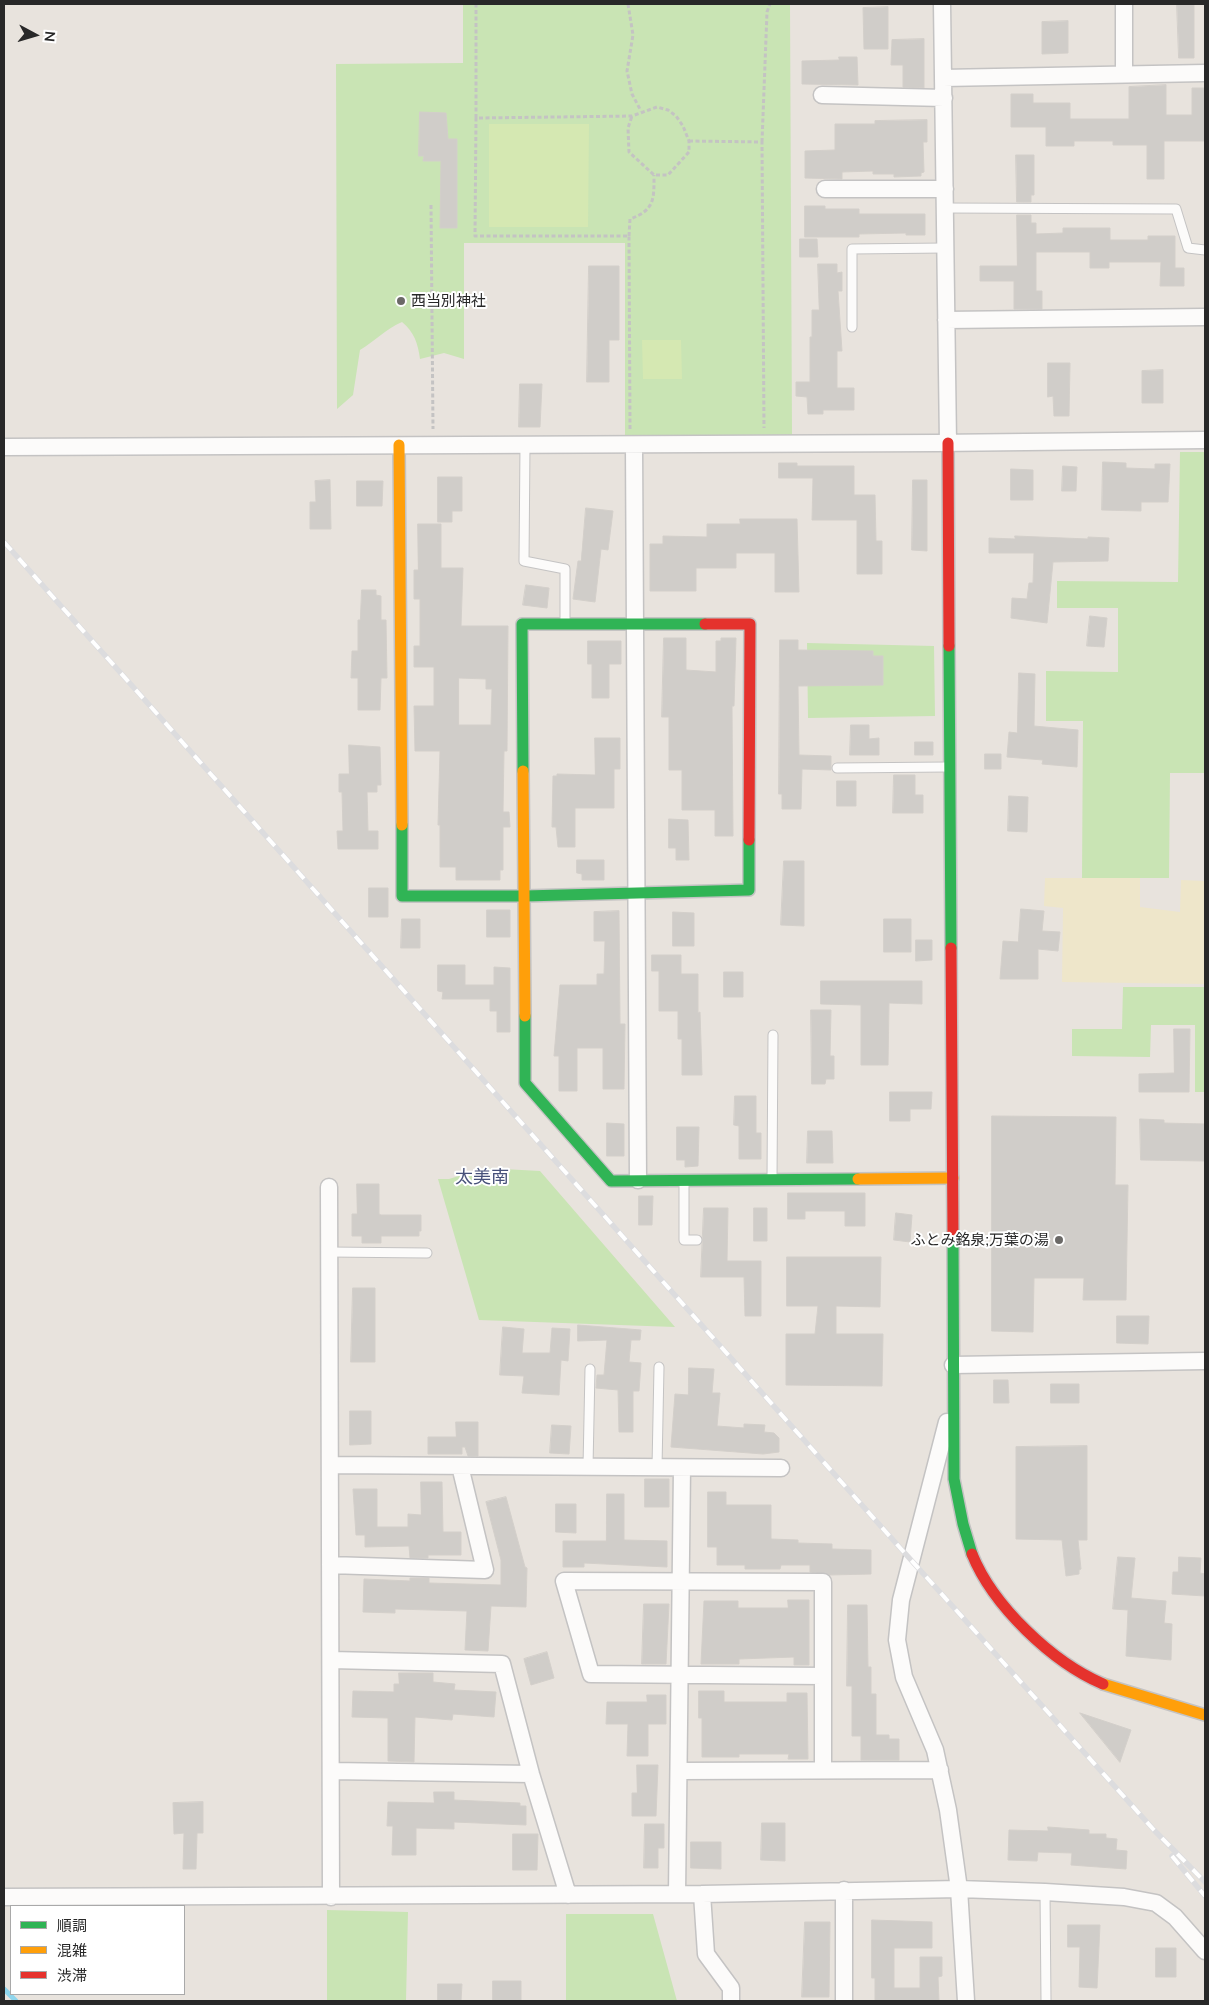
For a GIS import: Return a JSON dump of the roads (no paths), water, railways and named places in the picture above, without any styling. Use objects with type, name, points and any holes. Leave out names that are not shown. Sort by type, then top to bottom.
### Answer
[{"type":"street","points":[[942,4],[951,767],[953,1386],[954,1479],[957,1501],[978,1566],[1000,1599],[1049,1651],[1078,1673],[1108,1687],[1205,1715]]},
{"type":"street","points":[[1124,4],[1124,73]]},
{"type":"street","points":[[943,78],[1205,72]]},
{"type":"street","points":[[822,95],[944,98]]},
{"type":"street","points":[[825,189],[945,189]]},
{"type":"street","points":[[946,320],[1205,316]]},
{"type":"street","points":[[4,447],[632,445],[1205,440]]},
{"type":"street","points":[[400,445],[402,896],[525,896],[749,890],[750,624],[522,624],[525,896],[525,1083],[611,1181],[953,1178]]},
{"type":"street","points":[[632,445],[638,1180]]},
{"type":"street","points":[[329,1187],[331,1897]]},
{"type":"street","points":[[953,1365],[1205,1362]]},
{"type":"street","points":[[953,1386],[943,1439],[901,1600],[897,1626],[899,1658],[904,1677],[935,1750],[948,1810],[959,1889],[966,2001]]},
{"type":"street","points":[[330,1465],[781,1468]]},
{"type":"street","points":[[330,1566],[485,1570],[460,1466]]},
{"type":"street","points":[[677,1894],[682,1468]]},
{"type":"street","points":[[823,1676],[591,1674],[564,1581],[823,1582],[823,1676],[823,1770]]},
{"type":"street","points":[[330,1660],[502,1664],[531,1774],[568,1895]]},
{"type":"street","points":[[679,1771],[940,1770]]},
{"type":"street","points":[[331,1771],[531,1774]]},
{"type":"street","points":[[4,1897],[702,1894],[959,1889],[1045,1892],[1124,1897],[1156,1903],[1175,1917],[1205,1951]]},
{"type":"street","points":[[844,1890],[844,2001]]},
{"type":"street","points":[[702,1894],[706,1954],[731,1988],[731,2001]]},
{"type":"lane","points":[[945,208],[1176,209],[1188,248],[1205,250]]},
{"type":"lane","points":[[852,327],[852,248],[945,248]]},
{"type":"lane","points":[[525,445],[524,561],[564,569],[565,624]]},
{"type":"lane","points":[[837,768],[951,767]]},
{"type":"lane","points":[[772,1180],[773,1035]]},
{"type":"lane","points":[[684,1180],[684,1240],[697,1240]]},
{"type":"lane","points":[[329,1252],[427,1254]]},
{"type":"lane","points":[[657,1467],[659,1367]]},
{"type":"lane","points":[[588,1467],[590,1370]]},
{"type":"lane","points":[[1045,1892],[1046,2001]]},
{"type":"waterway","points":[[4,1989],[16,2001]]},
{"type":"railway","points":[[4,542],[902,1550],[1154,1830],[1205,1882]]},
{"type":"railway","points":[[1172,1856],[1205,1896]]},
{"type":"place","name":"西当別神社","points":[[401,301]]},
{"type":"place","name":"ふとみ銘泉;万葉の湯","points":[[1059,1240]]},
{"type":"district","name":"太美南","points":[[482,1178]]}]
